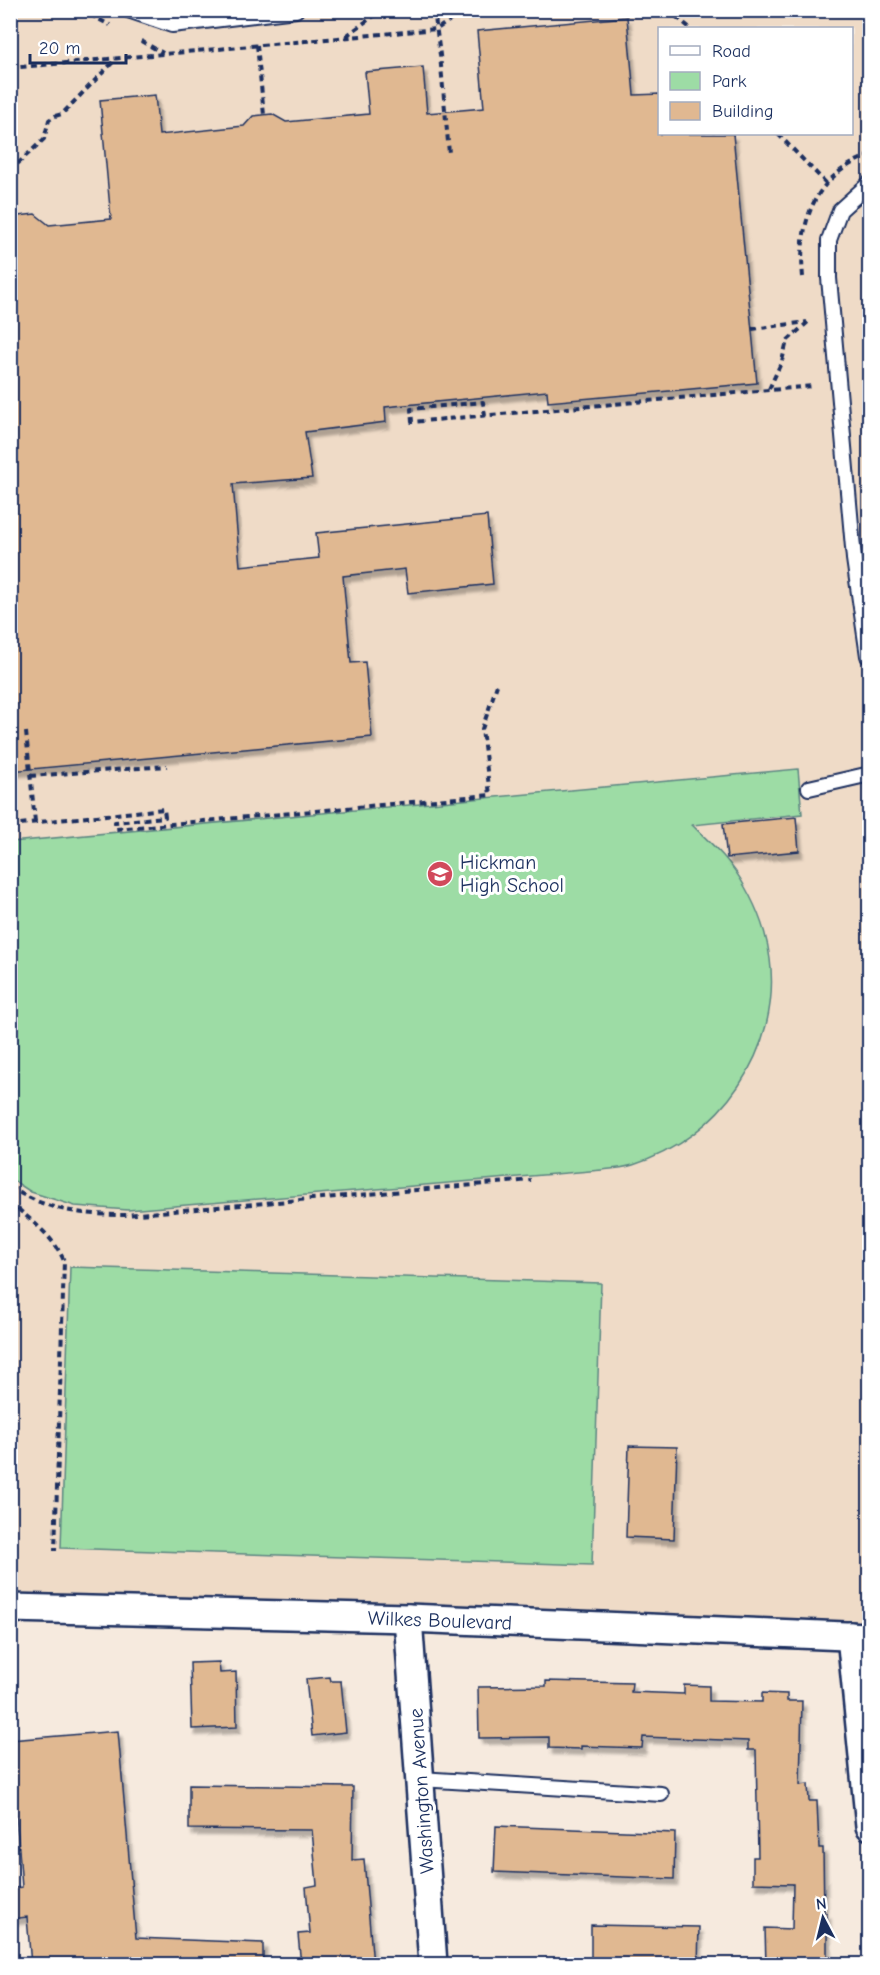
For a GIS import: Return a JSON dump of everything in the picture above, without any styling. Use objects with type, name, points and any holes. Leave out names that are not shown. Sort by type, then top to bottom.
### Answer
[{"type":"street","name":"Wilkes Boulevard","points":[[10,1608],[408,1618],[860,1636]]},
{"type":"street","name":"Washington Avenue","points":[[408,1618],[433,1965]]},
{"type":"street","points":[[860,1636],[870,1826]]},
{"type":"lane","points":[[128,10],[172,25],[296,10]]},
{"type":"lane","points":[[867,656],[854,559],[829,278],[829,240],[840,210],[870,183]]},
{"type":"lane","points":[[809,788],[870,774]]},
{"type":"lane","points":[[420,1779],[661,1794]]},
{"type":"path","points":[[344,37],[382,10]]},
{"type":"path","points":[[434,10],[449,153]]},
{"type":"path","points":[[10,68],[437,29],[465,10]]},
{"type":"path","points":[[670,11],[689,27]]},
{"type":"path","points":[[257,45],[264,116]]},
{"type":"path","points":[[10,171],[44,139],[50,120],[62,114],[117,58]]},
{"type":"path","points":[[778,135],[847,204]]},
{"type":"path","points":[[752,329],[808,322],[787,340],[782,361],[769,390]]},
{"type":"path","points":[[485,416],[483,402],[411,409],[412,422],[485,416],[814,386]]},
{"type":"path","points":[[10,825],[164,809],[165,817],[116,822],[116,829],[490,795],[482,729],[497,685]]},
{"type":"path","points":[[26,732],[35,822]]},
{"type":"path","points":[[30,776],[167,766]]},
{"type":"path","points":[[10,1187],[32,1199],[63,1210],[77,1213],[126,1215],[531,1180]]},
{"type":"path","points":[[10,1202],[50,1238],[64,1261],[56,1551]]},
{"type":"shaded area","name":"Hickman High School","points":[[11,11],[869,11],[869,1641],[11,1614]]},
{"type":"green space","points":[[798,769],[802,814],[692,825],[728,861],[754,904],[769,950],[771,993],[766,1026],[755,1057],[739,1086],[718,1112],[693,1134],[664,1152],[621,1168],[128,1210],[75,1206],[31,1192],[11,1179],[11,842]]},
{"type":"green space","points":[[70,1267],[601,1283],[592,1565],[61,1548]]},
{"type":"building","points":[[627,17],[634,95],[658,94],[658,135],[733,135],[757,383],[548,402],[547,391],[385,407],[386,422],[305,432],[312,478],[233,484],[240,566],[319,558],[316,533],[487,516],[493,584],[408,593],[405,569],[343,576],[351,663],[365,662],[372,737],[10,771],[10,217],[35,214],[49,225],[111,219],[100,100],[155,95],[159,135],[244,126],[253,116],[272,114],[286,122],[369,114],[365,72],[423,67],[427,113],[484,108],[477,31]]},
{"type":"building","points":[[796,817],[799,851],[727,858],[723,824]]},
{"type":"building","points":[[629,1446],[677,1447],[674,1539],[626,1537]]},
{"type":"building","points":[[219,1662],[220,1673],[236,1672],[237,1727],[192,1729],[190,1663]]},
{"type":"building","points":[[330,1677],[331,1681],[341,1681],[346,1732],[312,1736],[306,1679]]},
{"type":"building","points":[[546,1681],[632,1683],[631,1692],[684,1694],[684,1685],[709,1686],[709,1701],[762,1702],[762,1693],[787,1694],[787,1701],[802,1701],[800,1785],[808,1784],[809,1801],[817,1801],[819,1848],[823,1848],[824,1913],[827,1913],[827,1965],[766,1965],[765,1928],[792,1929],[793,1884],[753,1883],[753,1857],[758,1857],[756,1750],[748,1750],[748,1741],[643,1737],[642,1748],[581,1746],[581,1749],[549,1748],[549,1737],[479,1738],[478,1687],[546,1686]]},
{"type":"building","points":[[118,1731],[136,1938],[263,1943],[263,1965],[31,1965],[27,1917],[10,1919],[10,1889],[22,1887],[10,1740]]},
{"type":"building","points":[[189,1785],[353,1787],[352,1860],[364,1859],[373,1965],[301,1965],[298,1934],[310,1933],[306,1887],[317,1885],[312,1830],[189,1829]]},
{"type":"building","points":[[496,1826],[675,1833],[674,1879],[494,1872]]},
{"type":"building","points":[[591,1925],[699,1927],[698,1965],[591,1965]]},
{"type":"place","name":"Hickman High School","points":[[440,874]]}]
